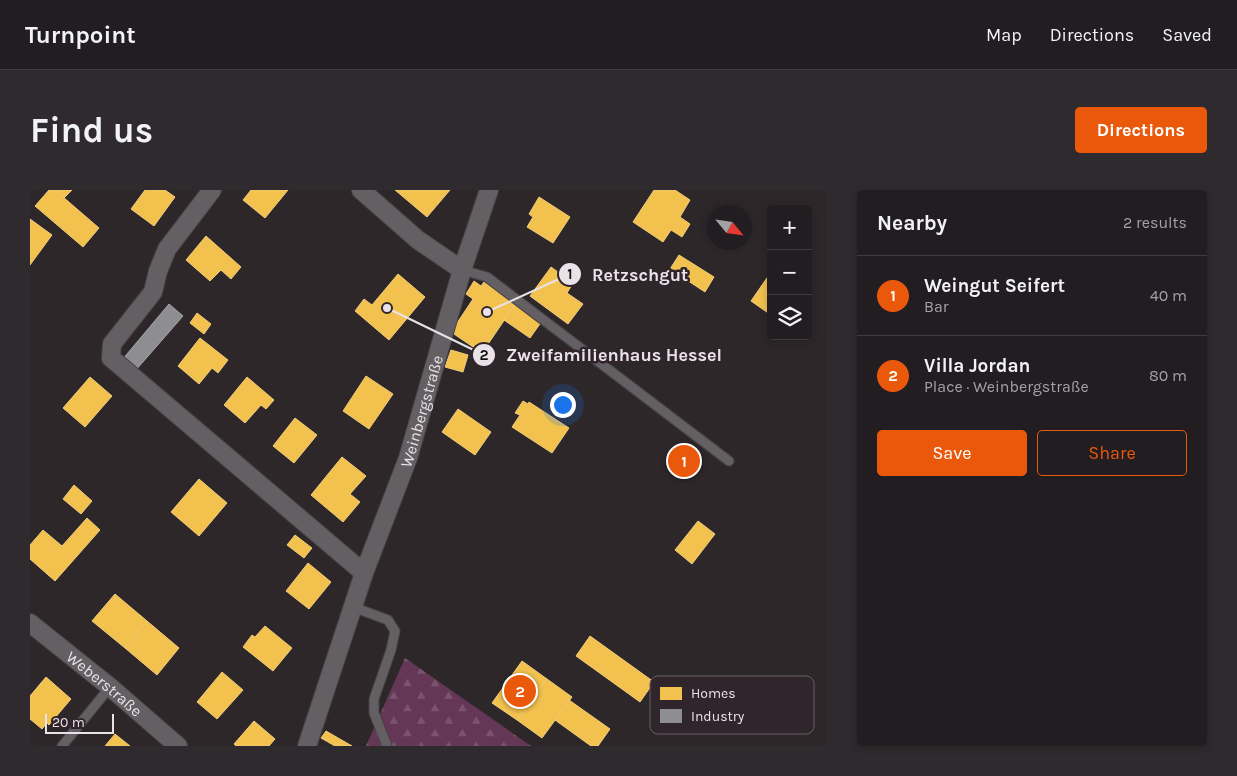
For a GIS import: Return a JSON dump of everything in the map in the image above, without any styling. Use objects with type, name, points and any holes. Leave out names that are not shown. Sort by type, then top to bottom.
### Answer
[{"type":"street","points":[[212,190],[167,249],[158,271],[153,292],[112,344],[111,358],[364,573]]},
{"type":"street","points":[[361,190],[418,240],[462,270]]},
{"type":"street","name":"Weinbergstraße","points":[[307,746],[364,573],[408,458],[462,270],[489,190]]},
{"type":"street","name":"Weberstraße","points":[[30,623],[110,687],[178,746]]},
{"type":"lane","points":[[462,270],[487,277],[729,460]]},
{"type":"lane","points":[[353,607],[388,620],[395,631],[391,650],[374,699],[374,713],[387,746]]},
{"type":"lane","points":[[62,746],[110,687]]},
{"type":"green space","points":[[405,658],[531,746],[366,746]]},
{"type":"building: Homes","points":[[49,190],[55,190],[99,228],[83,247],[35,206]]},
{"type":"building: Homes","points":[[55,190],[72,190],[64,198]]},
{"type":"building: Homes","points":[[145,190],[165,190],[175,197],[154,226],[131,209]]},
{"type":"building: Homes","points":[[251,190],[288,190],[265,218],[243,200]]},
{"type":"building: Homes","points":[[395,190],[450,190],[427,217]]},
{"type":"building: Homes","points":[[654,190],[675,190],[690,200],[680,217],[690,224],[682,237],[671,230],[663,242],[633,222]]},
{"type":"building: Homes","points":[[539,197],[570,217],[553,243],[527,227],[533,217],[529,214]]},
{"type":"building: Homes","points":[[30,219],[52,235],[30,265]]},
{"type":"building: Homes","points":[[206,236],[241,267],[231,279],[221,270],[210,281],[186,260]]},
{"type":"building: Homes","points":[[679,255],[714,277],[705,292],[670,269]]},
{"type":"building: Homes","points":[[551,267],[573,283],[567,293],[583,304],[568,324],[530,296]]},
{"type":"building: Homes","points":[[398,274],[425,297],[389,340],[355,311],[364,299],[372,305]]},
{"type":"building: Homes","points":[[767,278],[767,312],[751,301]]},
{"type":"building: Homes","points":[[474,281],[481,286],[484,282],[516,303],[482,353],[451,332],[473,299],[466,294]]},
{"type":"building: Homes","points":[[516,303],[542,321],[530,338],[504,320]]},
{"type":"building: Homes","points":[[197,313],[211,324],[204,334],[190,323]]},
{"type":"building: Homes","points":[[200,338],[228,360],[218,373],[212,368],[199,384],[178,366]]},
{"type":"building: Homes","points":[[451,350],[468,355],[463,372],[445,367]]},
{"type":"building: Homes","points":[[366,376],[393,394],[369,429],[343,411]]},
{"type":"building: Homes","points":[[90,377],[112,396],[85,427],[63,408]]},
{"type":"building: Homes","points":[[247,377],[274,400],[266,409],[261,405],[245,423],[224,405]]},
{"type":"building: Homes","points":[[523,401],[528,404],[529,402],[569,428],[552,453],[512,427],[520,415],[515,413]]},
{"type":"building: Homes","points":[[458,409],[491,432],[475,455],[442,432]]},
{"type":"building: Homes","points":[[295,418],[317,435],[294,463],[273,446]]},
{"type":"building: Homes","points":[[342,457],[366,476],[350,494],[360,502],[343,522],[311,495]]},
{"type":"building: Homes","points":[[199,479],[227,503],[199,536],[171,512]]},
{"type":"building: Homes","points":[[74,485],[92,501],[81,514],[63,499]]},
{"type":"building: Homes","points":[[87,518],[100,530],[55,581],[30,559],[30,545],[43,530],[62,546]]},
{"type":"building: Homes","points":[[698,521],[715,534],[692,564],[675,550]]},
{"type":"building: Homes","points":[[295,535],[312,548],[304,558],[287,545]]},
{"type":"building: Homes","points":[[308,563],[331,582],[309,609],[286,591]]},
{"type":"building: Homes","points":[[115,594],[147,621],[125,648],[92,621]]},
{"type":"building: Homes","points":[[147,621],[179,648],[157,675],[125,648]]},
{"type":"building: Homes","points":[[265,626],[292,648],[273,671],[243,647],[252,635],[255,637]]},
{"type":"building: Homes","points":[[590,636],[650,679],[650,688],[640,702],[576,656]]},
{"type":"building: Homes","points":[[522,661],[547,679],[517,720],[492,703]]},
{"type":"building: Homes","points":[[222,672],[243,690],[217,719],[197,702]]},
{"type":"building: Homes","points":[[46,677],[71,699],[49,725],[47,723],[42,729],[30,719],[30,696]]},
{"type":"building: Homes","points":[[547,679],[572,697],[542,738],[517,720]]},
{"type":"building: Homes","points":[[569,700],[610,729],[598,746],[591,746],[555,720]]},
{"type":"building: Homes","points":[[254,721],[275,739],[269,746],[236,746],[234,744]]},
{"type":"building: Homes","points":[[326,731],[352,746],[335,746],[321,738]]},
{"type":"building: Homes","points":[[115,734],[130,746],[105,746]]},
{"type":"building: Industry","points":[[169,304],[183,316],[135,371],[122,360]]},
{"type":"place","name":"Zweifamilienhaus Hessel","points":[[387,308]]},
{"type":"place","name":"Retzschgut","points":[[487,312]]},
{"type":"place","name":"Weingut Seifert","points":[[684,461]]},
{"type":"place","name":"Villa Jordan","points":[[520,691]]}]
